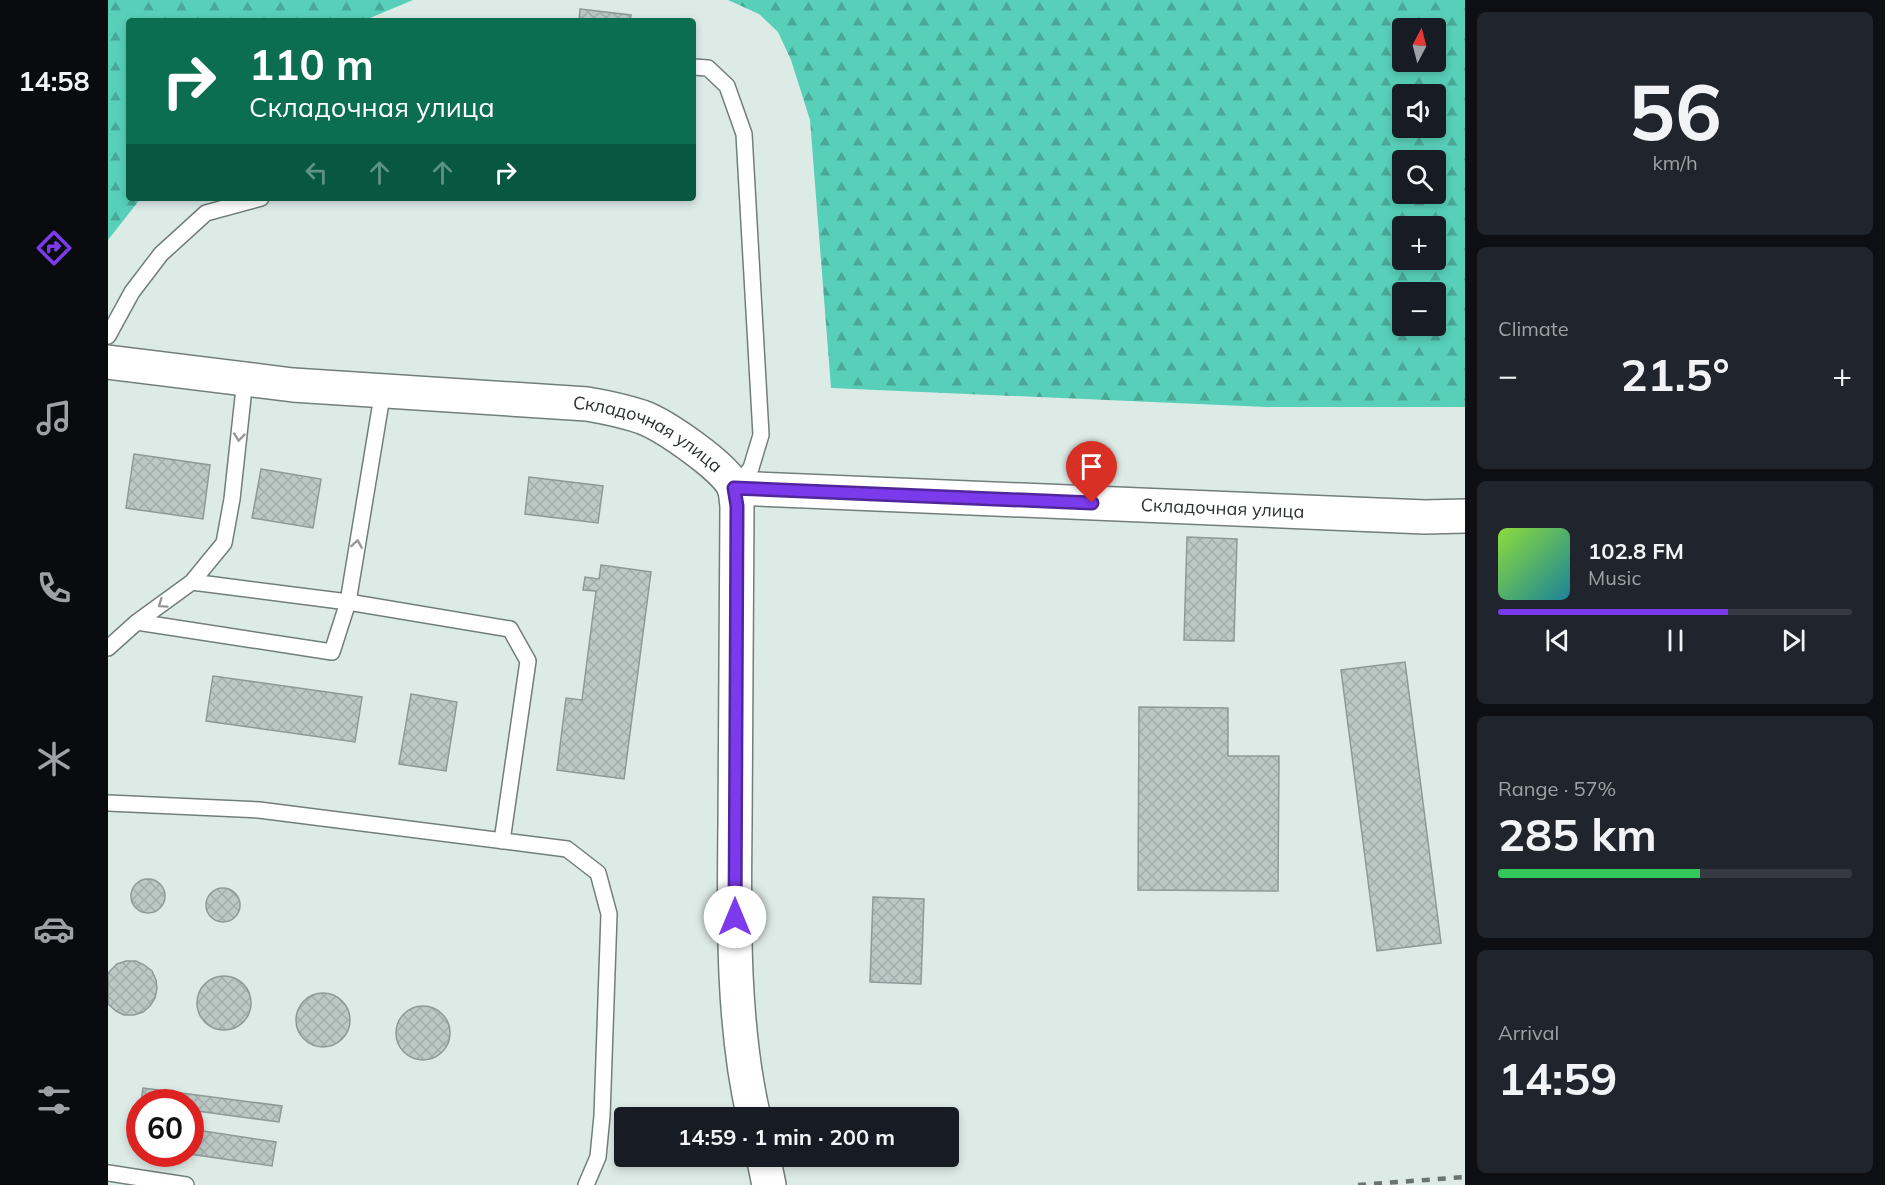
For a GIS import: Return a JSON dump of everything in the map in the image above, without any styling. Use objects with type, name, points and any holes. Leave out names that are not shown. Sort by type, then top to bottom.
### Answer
[{"type":"main road","name":"Складочная улица","points":[[108,362],[293,385],[587,404],[622,411],[645,418],[688,444],[720,470],[734,488],[1390,515],[1465,516]]},
{"type":"main road","points":[[734,488],[737,506],[735,917],[741,1034],[752,1107]]},
{"type":"main road","points":[[765,1167],[769,1185]]},
{"type":"lane","points":[[696,67],[708,68],[727,86],[744,134],[761,435],[751,468],[734,488]]},
{"type":"lane","points":[[108,336],[132,292],[161,254],[206,213],[250,201]]},
{"type":"lane","points":[[111,642],[192,582],[224,543],[232,499],[245,379]]},
{"type":"lane","points":[[137,622],[332,652],[348,602],[383,390]]},
{"type":"lane","points":[[192,582],[348,602],[510,629],[528,661],[502,841]]},
{"type":"lane","points":[[108,803],[259,810],[567,849],[598,873],[609,914],[602,1116],[598,1157],[586,1185]]},
{"type":"lane","points":[[108,1173],[186,1185]]},
{"type":"green space","points":[[108,0],[413,0],[370,18],[126,18],[126,201],[139,201],[108,240]]},
{"type":"green space","points":[[728,0],[1465,0],[1465,407],[1266,407],[831,388],[810,120],[791,60],[778,32],[759,14]]},
{"type":"building","points":[[580,9],[631,15],[630,18],[579,18]]},
{"type":"building","points":[[134,454],[210,465],[203,519],[126,508]]},
{"type":"building","points":[[261,469],[321,479],[313,528],[252,518]]},
{"type":"building","points":[[529,477],[603,486],[598,523],[525,514]]},
{"type":"building","points":[[1187,537],[1237,539],[1234,641],[1184,640]]},
{"type":"building","points":[[601,565],[651,572],[624,779],[557,770],[566,698],[582,700],[596,591],[583,590],[585,577],[599,579]]},
{"type":"building","points":[[1405,662],[1441,943],[1377,951],[1341,670]]},
{"type":"building","points":[[213,676],[362,697],[355,742],[206,721]]},
{"type":"building","points":[[411,694],[457,702],[446,771],[399,764]]},
{"type":"building","points":[[1139,707],[1228,708],[1228,756],[1279,756],[1278,891],[1138,890]]},
{"type":"building","points":[[148,879],[160,884],[165,896],[160,908],[148,913],[136,908],[131,896],[136,884]]},
{"type":"building","points":[[223,888],[235,893],[240,905],[235,917],[223,922],[211,917],[206,905],[211,893]]},
{"type":"building","points":[[873,897],[924,899],[921,984],[870,982]]},
{"type":"building","points":[[136,961],[144,965],[152,971],[156,980],[155,998],[150,1006],[134,1015],[124,1015],[108,1004],[108,973],[117,964]]},
{"type":"building","points":[[224,976],[234,978],[243,984],[249,993],[251,1003],[249,1013],[243,1022],[234,1028],[224,1030],[214,1028],[205,1022],[199,1013],[197,1003],[199,993],[205,984],[214,978]]},
{"type":"building","points":[[323,993],[333,995],[342,1001],[348,1010],[350,1020],[348,1030],[342,1039],[333,1045],[323,1047],[313,1045],[304,1039],[298,1030],[296,1020],[298,1010],[304,1001],[313,995]]},
{"type":"building","points":[[423,1006],[433,1008],[442,1014],[448,1023],[450,1033],[448,1043],[442,1052],[433,1058],[423,1060],[413,1058],[404,1052],[398,1043],[396,1033],[398,1023],[404,1014],[413,1008]]},
{"type":"building","points":[[204,1096],[282,1106],[279,1122],[204,1112]]},
{"type":"building","points":[[204,1131],[276,1142],[272,1166],[204,1156]]},
{"type":"railway","points":[[1358,1185],[1465,1177]]},
{"type":"route","points":[[735,917],[737,506],[734,488],[1092,503]]}]
